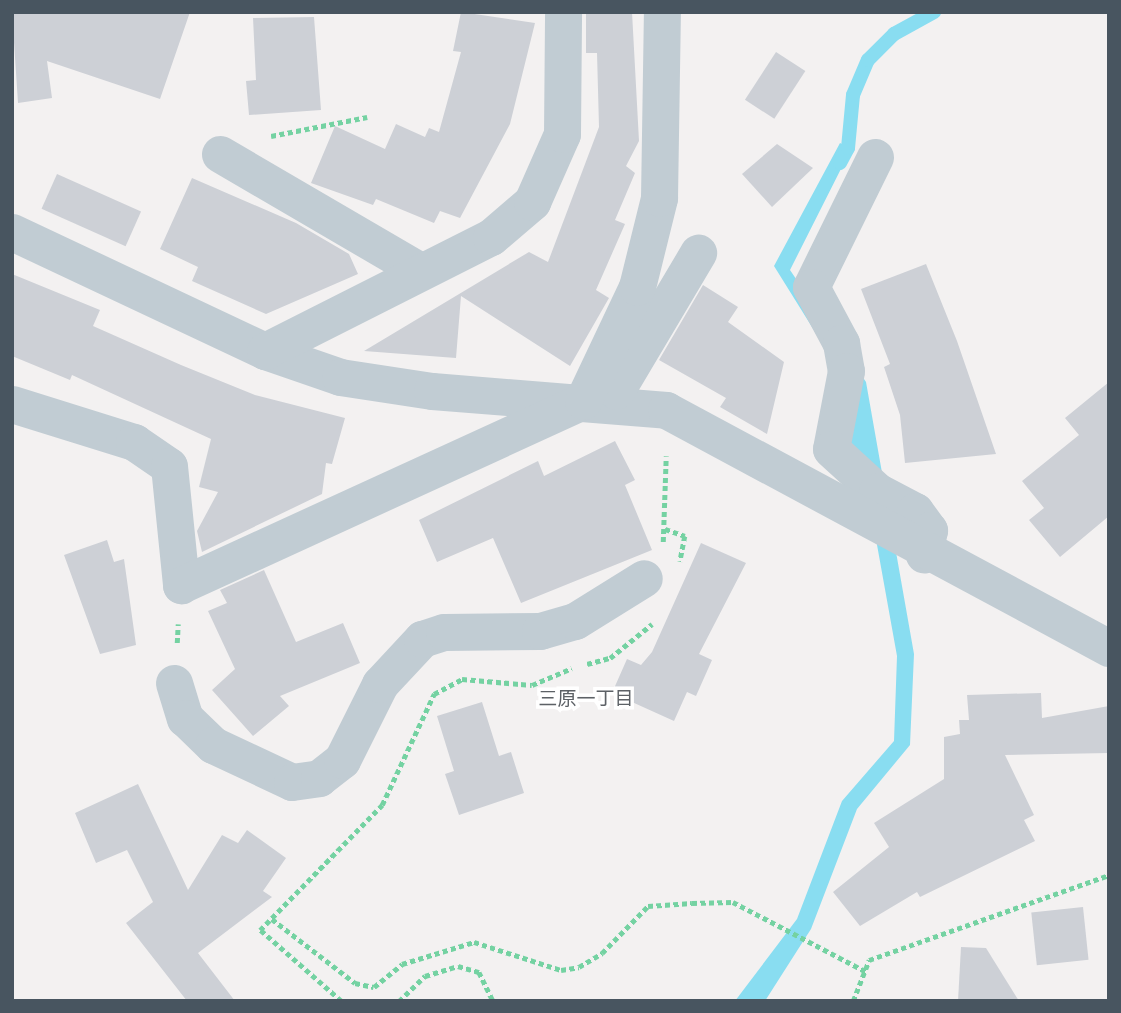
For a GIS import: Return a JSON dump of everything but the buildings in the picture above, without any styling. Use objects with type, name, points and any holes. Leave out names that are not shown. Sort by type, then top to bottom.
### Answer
[{"type":"street","points":[[265,351],[491,237],[546,182],[566,105],[563,12]]},
{"type":"street","points":[[596,402],[637,287],[659,198],[662,12]]},
{"type":"street","points":[[220,154],[420,271]]},
{"type":"street","points":[[875,157],[811,287],[841,343],[846,371],[831,449],[877,491],[915,511],[929,530],[924,554]]},
{"type":"street","points":[[12,232],[265,351],[340,377],[432,391],[596,402],[666,410],[924,554],[1109,648]]},
{"type":"street","points":[[12,404],[134,442],[169,466],[181,584],[596,402],[698,253]]},
{"type":"street","points":[[174,683],[185,718],[213,745],[292,782],[319,778],[342,760],[380,684],[422,639],[444,632],[540,631],[575,621],[660,577]]},
{"type":"path","points":[[220,154],[244,141],[367,117]]},
{"type":"path","points":[[660,577],[665,529],[666,410]]},
{"type":"path","points":[[660,577],[685,536],[665,529]]},
{"type":"path","points":[[174,683],[181,584]]},
{"type":"path","points":[[341,1001],[260,930],[382,805],[434,694],[462,680],[532,685],[610,658],[642,637],[660,614]]},
{"type":"path","points":[[853,1001],[867,972],[869,960],[1109,875]]},
{"type":"path","points":[[272,919],[355,983],[374,987],[402,964],[474,942],[561,971],[579,967],[602,953],[648,906],[692,903],[733,902],[867,972]]},
{"type":"path","points":[[399,1001],[425,976],[458,966],[479,972],[493,1001]]},
{"type":"water","points":[[840,143],[851,149],[790,270],[866,382],[914,654],[910,745],[857,809],[811,929],[765,1001],[735,1001],[797,919],[842,801],[894,741],[897,656],[863,467],[847,454],[850,388],[774,266]]},
{"type":"waterway","points":[[840,163],[848,148],[853,95],[868,60],[894,34],[934,12]]},
{"type":"district","name":"三原一丁目","points":[[586,698]]}]
